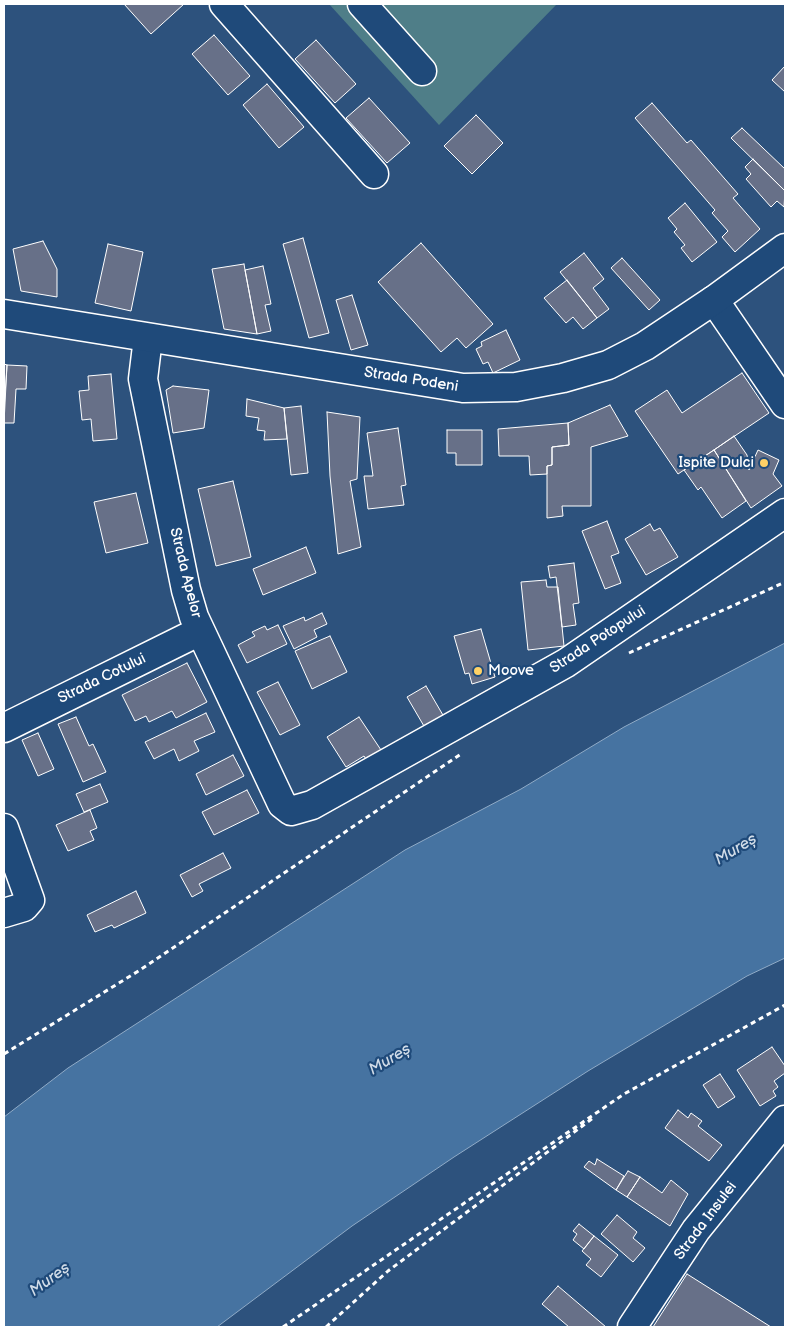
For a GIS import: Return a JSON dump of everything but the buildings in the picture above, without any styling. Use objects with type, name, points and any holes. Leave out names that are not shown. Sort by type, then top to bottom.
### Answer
[{"type":"street","points":[[224,4],[374,174]]},
{"type":"street","points":[[362,4],[422,71]]},
{"type":"street","name":"Strada Podeni","points":[[4,314],[463,388],[516,387],[563,378],[608,365],[646,346],[714,300],[785,248]]},
{"type":"street","points":[[714,300],[785,404]]},
{"type":"street","name":"Strada Apelor","points":[[148,338],[143,379],[186,590],[200,630],[282,804],[291,811],[297,810]]},
{"type":"street","name":"Strada Potopului","points":[[297,810],[320,800],[566,663],[785,513]]},
{"type":"street","name":"Strada Cotului","points":[[4,728],[200,630]]},
{"type":"street","points":[[4,828],[28,890],[30,900],[14,910]]},
{"type":"street","name":"Strada Insulei","points":[[632,1327],[696,1230],[785,1120]]},
{"type":"path","points":[[622,656],[785,582]]},
{"type":"path","points":[[4,1054],[140,970],[468,749]]},
{"type":"path","points":[[283,1327],[624,1094],[785,1005]]},
{"type":"path","points":[[326,1327],[388,1271],[624,1094]]},
{"type":"green space","points":[[329,4],[557,4],[439,125]]},
{"type":"water","name":"Mureș","points":[[785,643],[785,958],[747,976],[588,1071],[454,1157],[352,1226],[217,1327],[4,1327],[4,1117],[68,1068],[405,850],[521,789],[624,727]]},
{"type":"place","name":"Ispite Dulci","points":[[764,463]]},
{"type":"place","name":"Moove","points":[[478,671]]}]
